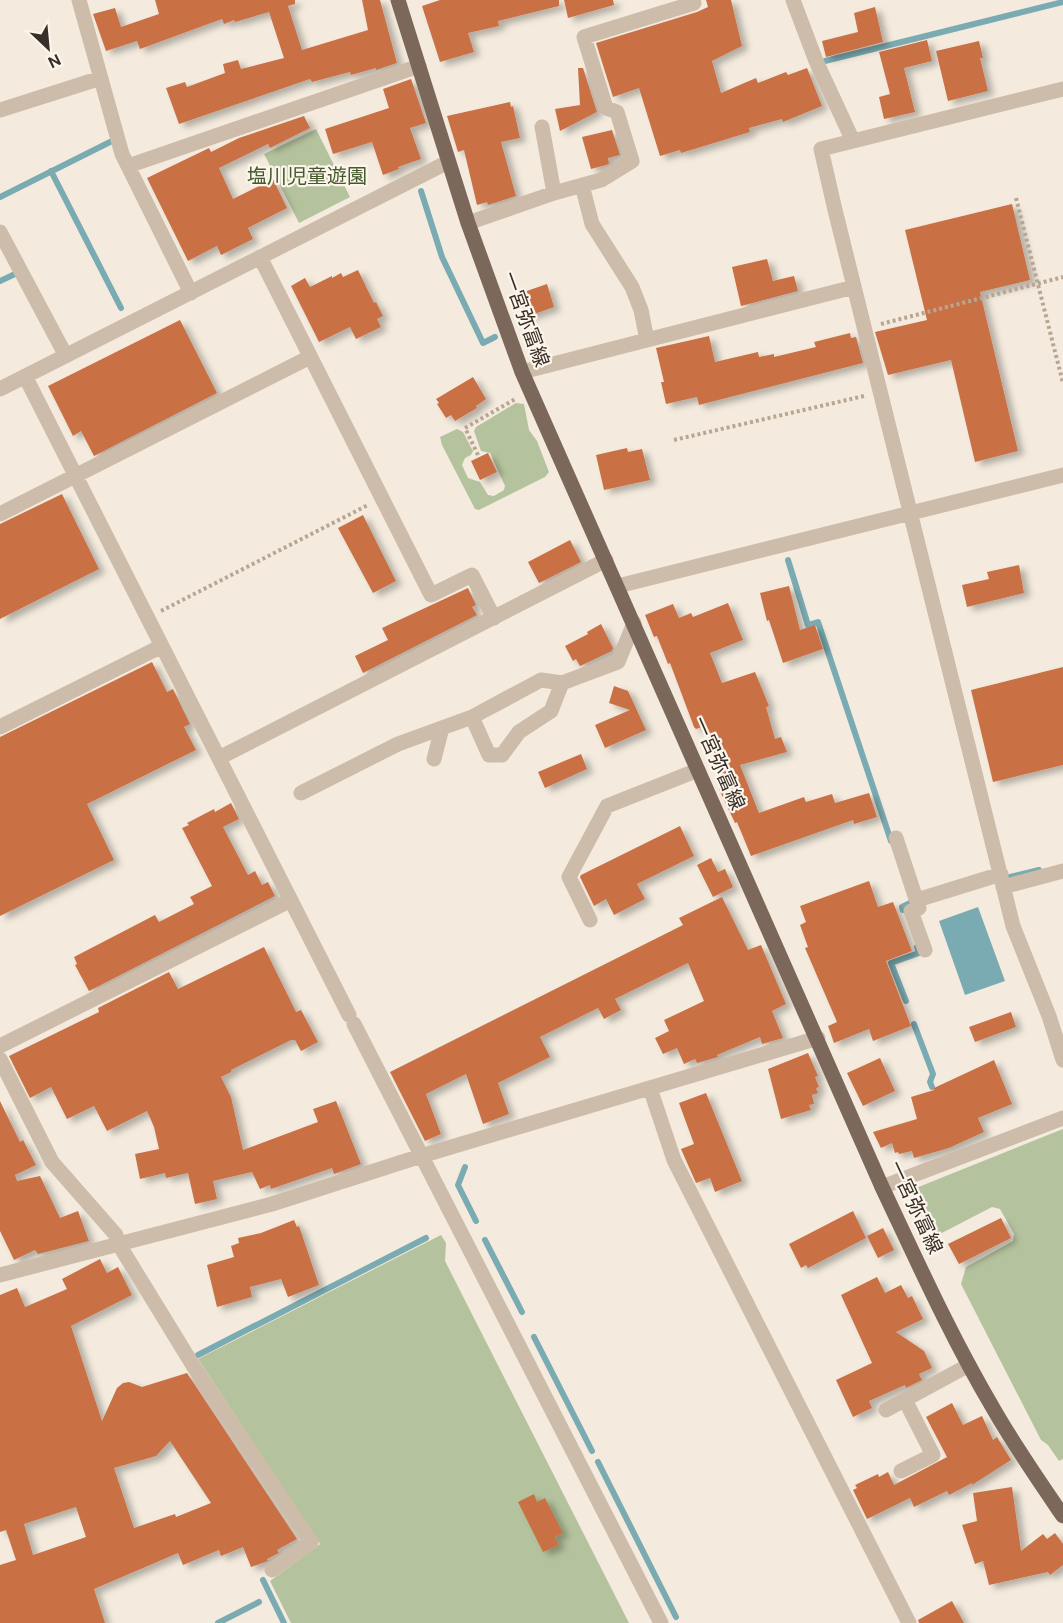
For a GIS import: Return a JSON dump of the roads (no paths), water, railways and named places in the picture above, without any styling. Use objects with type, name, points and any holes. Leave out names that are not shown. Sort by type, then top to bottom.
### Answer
[{"type":"main road","name":"一宮弥富線","points":[[398,0],[468,223],[522,372],[882,1187],[969,1365],[1032,1472],[1063,1516]]},
{"type":"street","points":[[79,0],[122,154],[191,292]]},
{"type":"street","points":[[793,0],[816,61],[853,141]]},
{"type":"street","points":[[468,223],[554,193],[601,180],[632,160],[617,112],[606,108],[584,37],[694,3]]},
{"type":"street","points":[[128,166],[419,66]]},
{"type":"street","points":[[0,110],[101,78]]},
{"type":"street","points":[[1063,89],[821,149],[1013,926],[1063,1060]]},
{"type":"street","points":[[542,127],[554,193]]},
{"type":"street","points":[[0,389],[448,162]]},
{"type":"street","points":[[582,185],[592,224],[632,287],[641,310],[647,340]]},
{"type":"street","points":[[0,231],[66,356]]},
{"type":"street","points":[[260,257],[431,595],[472,575],[494,618]]},
{"type":"street","points":[[522,372],[854,287]]},
{"type":"street","points":[[0,514],[310,357]]},
{"type":"street","points":[[25,376],[661,1623]]},
{"type":"street","points":[[618,586],[1063,475]]},
{"type":"street","points":[[219,758],[606,560]]},
{"type":"street","points":[[301,794],[398,744],[471,717],[541,680],[562,683],[618,662],[634,623]]},
{"type":"street","points":[[0,727],[162,646]]},
{"type":"street","points":[[471,717],[489,755],[502,755],[519,732],[551,711],[562,683]]},
{"type":"street","points":[[434,759],[442,728]]},
{"type":"street","points":[[590,920],[569,877],[607,806],[699,770]]},
{"type":"street","points":[[896,838],[920,908],[910,911],[925,950]]},
{"type":"street","points":[[917,900],[1002,880],[1063,871]]},
{"type":"street","points":[[0,1046],[291,900]]},
{"type":"street","points":[[0,1275],[272,1204],[421,1156],[818,1038]]},
{"type":"street","points":[[0,1059],[52,1162],[116,1235],[118,1243],[194,1367],[311,1542],[272,1570]]},
{"type":"street","points":[[650,1088],[674,1160],[909,1623]]},
{"type":"street","points":[[882,1187],[1063,1118]]},
{"type":"street","points":[[886,1410],[969,1365]]},
{"type":"street","points":[[901,1472],[933,1455],[905,1400]]},
{"type":"water","points":[[978,907],[1005,981],[965,995],[939,921]]},
{"type":"waterway","points":[[825,61],[1063,2]]},
{"type":"waterway","points":[[0,197],[110,142]]},
{"type":"waterway","points":[[51,171],[121,308]]},
{"type":"waterway","points":[[421,191],[442,257],[483,343],[495,337]]},
{"type":"waterway","points":[[0,281],[15,274]]},
{"type":"waterway","points":[[788,560],[808,625],[818,622],[891,841]]},
{"type":"waterway","points":[[1010,877],[1039,870]]},
{"type":"waterway","points":[[903,910],[902,907],[912,902]]},
{"type":"waterway","points":[[906,1001],[891,963],[919,953],[917,947]]},
{"type":"waterway","points":[[914,1024],[933,1074],[930,1082],[932,1087]]},
{"type":"waterway","points":[[465,1167],[458,1185],[476,1221]]},
{"type":"waterway","points":[[198,1355],[426,1238]]},
{"type":"waterway","points":[[485,1240],[522,1312]]},
{"type":"waterway","points":[[534,1337],[592,1451]]},
{"type":"waterway","points":[[598,1462],[676,1617]]},
{"type":"waterway","points":[[263,1580],[284,1623]]},
{"type":"waterway","points":[[218,1623],[259,1602]]},
{"type":"park label","name":"塩川児童遊園","points":[[307,176]]}]
